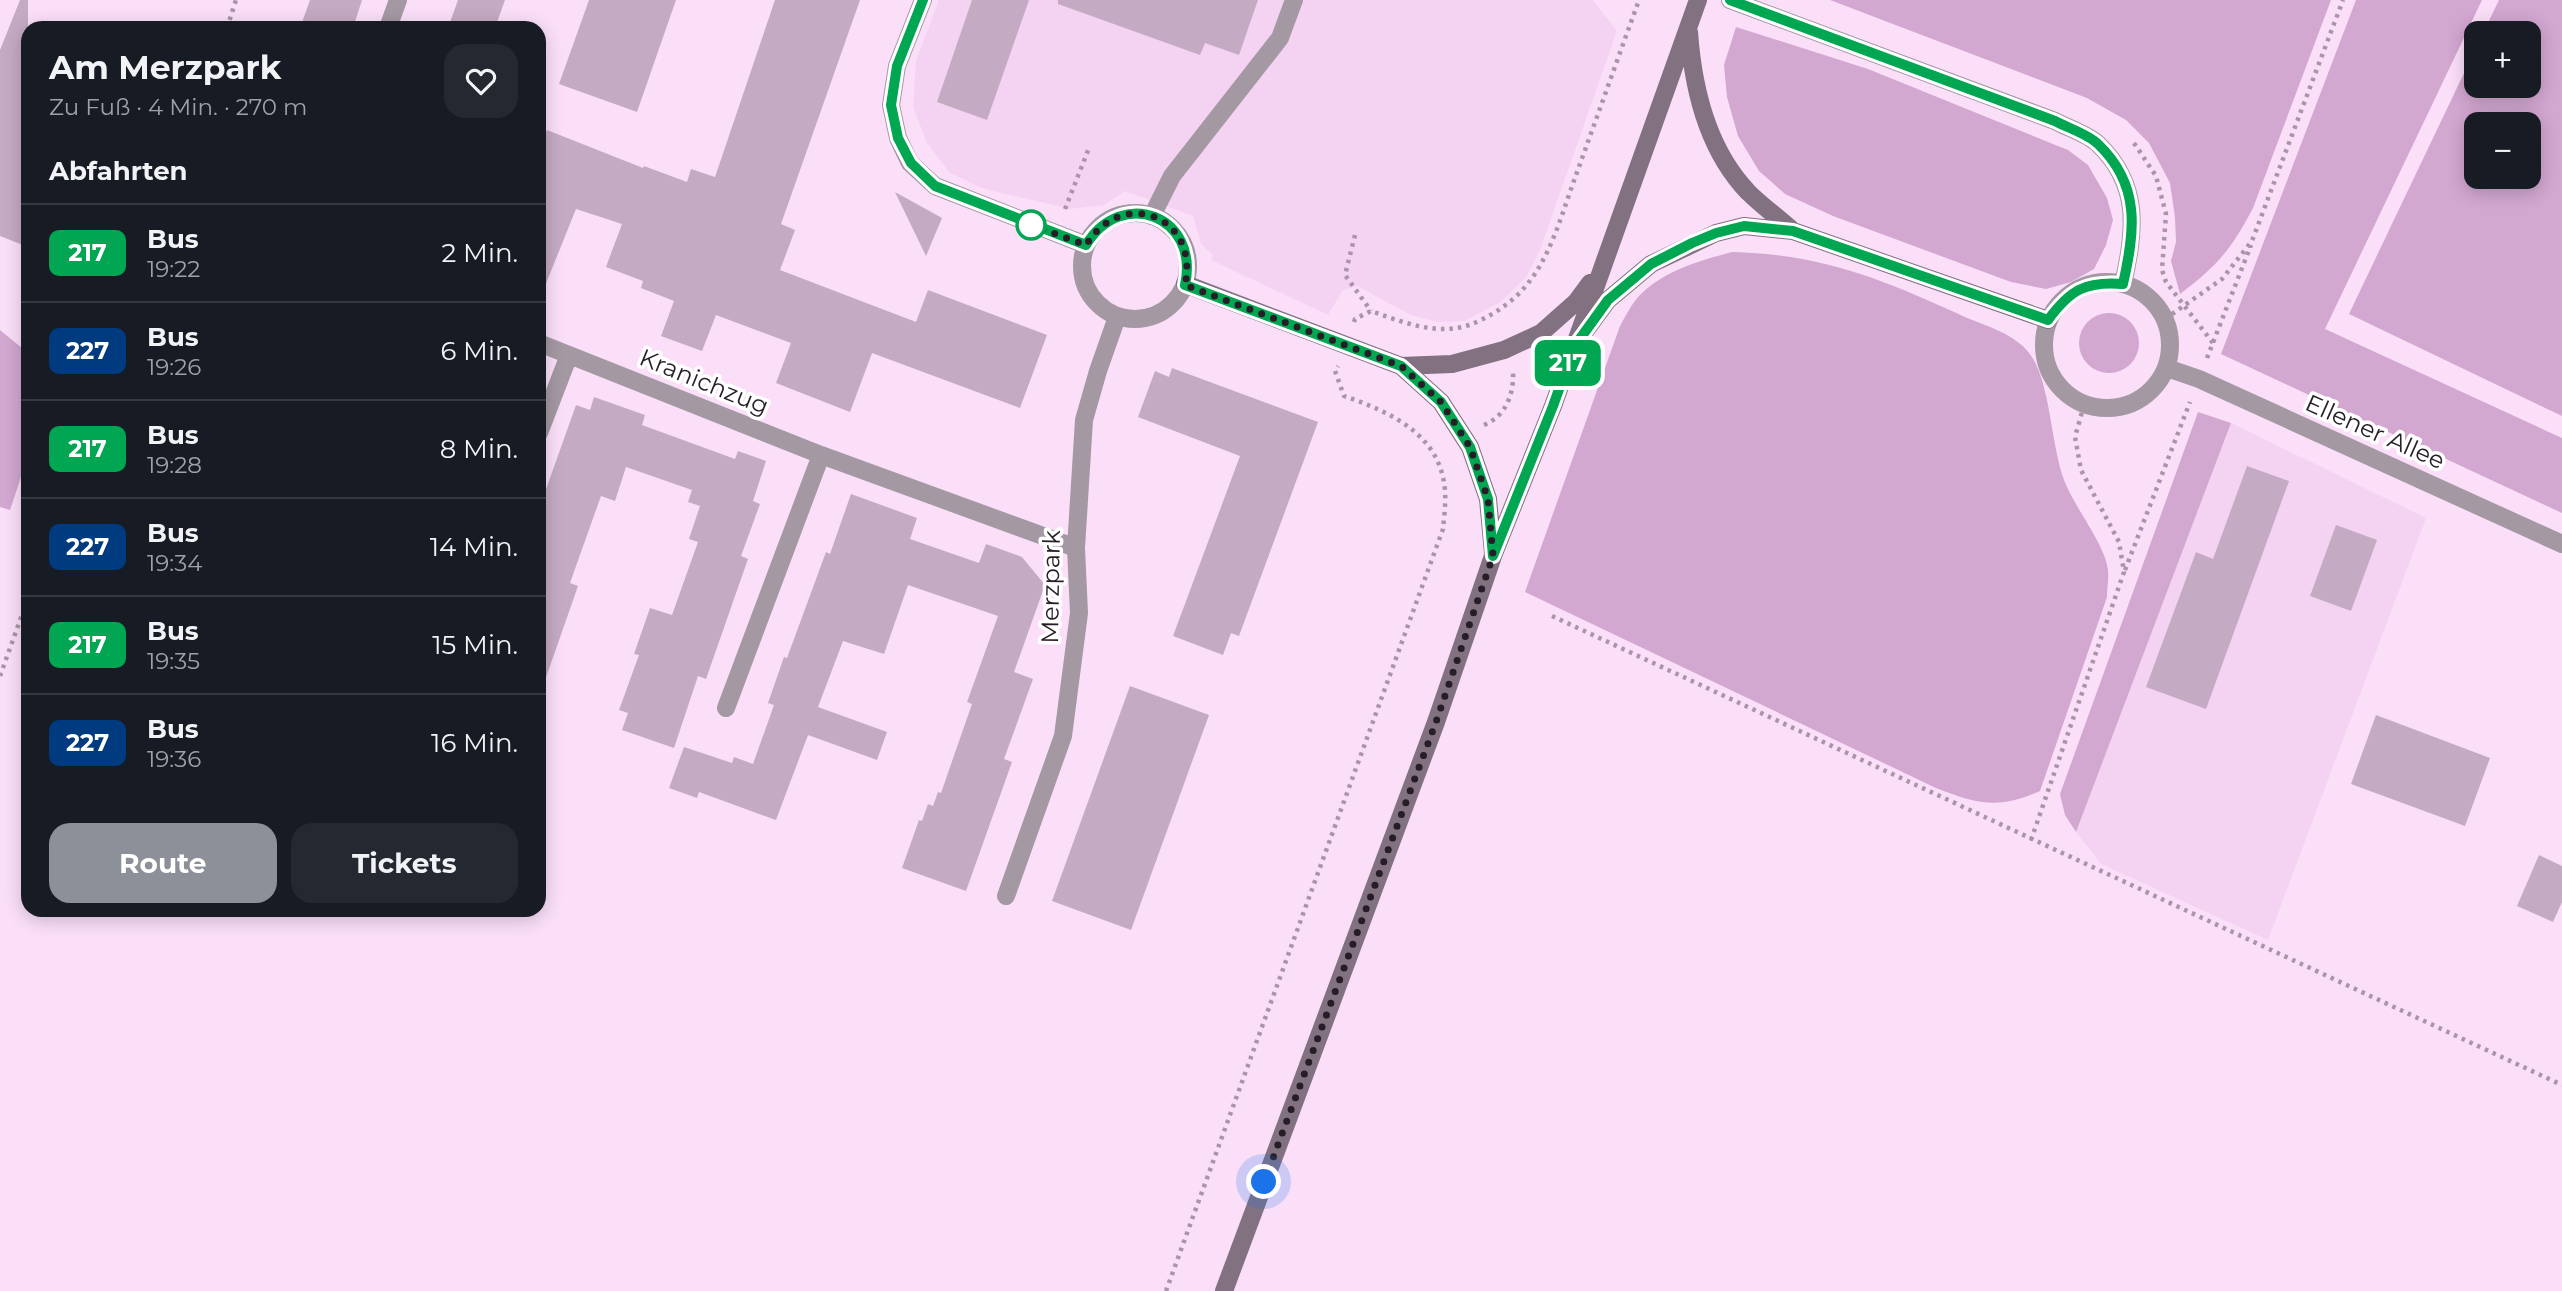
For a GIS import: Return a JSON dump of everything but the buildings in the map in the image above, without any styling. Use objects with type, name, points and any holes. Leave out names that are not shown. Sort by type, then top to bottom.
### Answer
[{"type":"main road","points":[[1224,1291],[1436,722],[1493,556],[1553,406],[1698,0]]},
{"type":"main road","points":[[1688,24],[1692,73],[1703,116],[1724,162],[1748,191],[1793,231]]},
{"type":"main road","points":[[1574,347],[1608,300],[1651,264],[1704,238],[1744,226],[1793,231],[2048,320]]},
{"type":"main road","points":[[1401,366],[1452,364],[1504,349],[1541,333],[1576,302],[1604,262]]},
{"type":"main road","points":[[1185,285],[1401,366],[1441,402],[1464,434],[1488,499],[1493,556]]},
{"type":"street","points":[[390,21],[398,0]]},
{"type":"street","points":[[923,0],[897,66],[891,105],[898,138],[911,163],[935,186],[1086,245]]},
{"type":"street","points":[[1152,216],[1172,176],[1280,38],[1294,0]]},
{"type":"street","points":[[1730,0],[2055,121],[2097,142],[2124,177],[2134,224],[2123,284]]},
{"type":"street","points":[[1121,214],[1152,216],[1167,223],[1179,236],[1186,251],[1189,268],[1185,285],[1178,299],[1165,311],[1150,318],[1133,320],[1117,317],[1102,309],[1090,295],[1083,279],[1081,262],[1086,245],[1094,231],[1121,214]]},
{"type":"street","points":[[2101,282],[2123,284],[2141,291],[2155,303],[2165,319],[2170,335],[2166,368],[2153,389],[2133,403],[2108,409],[2084,405],[2062,390],[2048,369],[2044,344],[2048,320],[2062,301],[2080,288],[2101,282]]},
{"type":"street","name":"Merzpark","points":[[1006,895],[1063,736],[1079,613],[1076,548],[1084,420],[1117,317]]},
{"type":"street","name":"Kranichzug","points":[[546,346],[821,455],[1076,548]]},
{"type":"street","points":[[546,415],[569,355]]},
{"type":"street","name":"Ellener Allee","points":[[2166,368],[2199,379],[2562,544]]},
{"type":"street","points":[[726,708],[821,455]]},
{"type":"path","points":[[229,21],[236,0]]},
{"type":"path","points":[[1166,1291],[1443,529],[1445,489],[1432,451],[1490,422],[1504,410],[1511,396],[1513,368],[1489,317],[1529,282],[1546,253],[1639,0]]},
{"type":"path","points":[[2031,840],[2124,572],[2343,0]]},
{"type":"path","points":[[1055,233],[1089,148]]},
{"type":"path","points":[[1355,235],[1345,275],[1371,311]]},
{"type":"path","points":[[2165,319],[2222,279],[2252,241]]},
{"type":"path","points":[[2084,405],[2075,437],[2081,470],[2119,542],[2124,572]]},
{"type":"path","points":[[1552,616],[2562,1085]]},
{"type":"path","points":[[0,676],[21,618]]},
{"type":"shaded area","points":[[939,0],[1593,0],[1617,31],[1540,250],[1527,276],[1501,302],[1464,321],[1438,322],[1411,315],[1357,286],[1343,290],[1328,315],[1211,260],[1213,255],[1201,244],[1193,216],[1125,191],[1104,205],[1070,209],[981,188],[949,172],[927,143],[913,107],[916,61]]},
{"type":"shaded area","points":[[1830,0],[2331,0],[2253,208],[2222,256],[2180,294],[2171,261],[2176,242],[2170,183],[2149,143],[2126,120],[2087,98]]},
{"type":"shaded area","points":[[2356,0],[2482,0],[2472,21],[2464,21],[2464,38],[2325,329],[2562,438],[2562,513],[2221,354]]},
{"type":"shaded area","points":[[2499,0],[2562,0],[2562,416],[2349,314],[2464,73],[2464,98],[2541,98],[2541,21],[2489,21]]},
{"type":"shaded area","points":[[1736,27],[1868,69],[2068,150],[2088,165],[2107,198],[2113,220],[2106,245],[2094,269],[2071,282],[2046,289],[2011,282],[1833,216],[1785,194],[1759,171],[1738,136],[1727,97],[1724,65]]},
{"type":"shaded area","points":[[1732,252],[1795,258],[1852,271],[1880,281],[2008,336],[2023,346],[2036,364],[2046,395],[2064,480],[2101,549],[2108,573],[2107,597],[2040,791],[2012,801],[1988,803],[1936,788],[1525,592],[1620,326],[1631,307],[1638,297],[1658,280],[1694,263]]},
{"type":"shaded area","points":[[2103,313],[2115,313],[2134,326],[2139,343],[2137,355],[2126,368],[2115,373],[2103,373],[2084,360],[2079,349],[2079,337],[2092,318]]},
{"type":"shaded area","points":[[0,330],[21,347],[21,477],[10,510],[0,507]]},
{"type":"shaded area","points":[[2198,412],[2231,423],[2076,832],[2065,815],[2060,794]]},
{"type":"shaded area","points":[[2231,423],[2426,518],[2268,940],[2101,864],[2076,832]]},
{"type":"bus line","name":"217","points":[[923,0],[897,66],[891,105],[898,138],[911,163],[935,186],[1086,245],[1094,231],[1121,214],[1152,216],[1167,223],[1179,236],[1186,251],[1189,268],[1185,285],[1401,366],[1441,402],[1464,434],[1488,499],[1493,556],[1574,347],[1608,300],[1651,264],[1692,243],[1744,226],[1793,231],[2048,320],[2062,301],[2080,288],[2101,282],[2123,284],[2134,224],[2124,177],[2097,142],[2055,121],[1730,0]]},
{"type":"route","points":[[1031,225],[1086,245],[1094,231],[1121,214],[1137,213],[1167,223],[1179,236],[1186,251],[1189,268],[1185,285],[1401,366],[1441,402],[1464,434],[1488,499],[1493,556],[1436,722],[1264,1182]]}]
